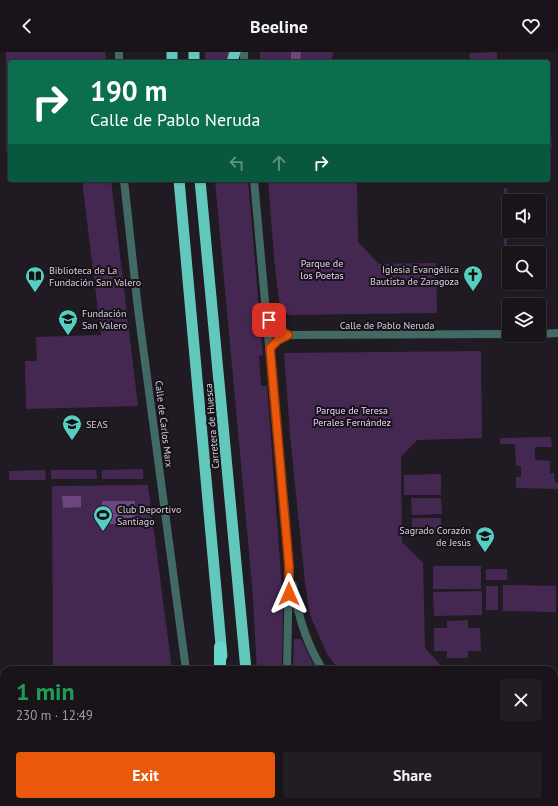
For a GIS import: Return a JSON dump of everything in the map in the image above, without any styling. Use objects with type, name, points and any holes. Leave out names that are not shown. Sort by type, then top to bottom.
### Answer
[{"type":"highway","name":"Carretera de Huesca","points":[[179,182],[220,647]]},
{"type":"highway","name":"Carretera de Huesca","points":[[200,182],[206,226],[246,666]]},
{"type":"highway","points":[[206,182],[206,226]]},
{"type":"highway","points":[[220,647],[222,666]]},
{"type":"street","name":"Calle de Carlos Marx","points":[[124,182],[137,301],[185,666]]},
{"type":"street","points":[[254,182],[289,566],[288,666]]},
{"type":"street","points":[[266,312],[275,328],[288,335]]},
{"type":"street","name":"Calle de Pablo Neruda","points":[[288,335],[502,334]]},
{"type":"street","points":[[546,334],[558,334]]},
{"type":"street","points":[[270,348],[278,340],[288,335]]},
{"type":"street","points":[[289,566],[300,622],[310,647],[321,666]]},
{"type":"green space","points":[[6,52],[105,52],[106,60],[8,60],[8,152],[6,152]]},
{"type":"green space","points":[[205,52],[230,52],[228,60],[205,60]]},
{"type":"green space","points":[[260,52],[333,52],[332,60],[260,60]]},
{"type":"green space","points":[[497,52],[497,60],[470,60],[470,53]]},
{"type":"green space","points":[[550,131],[551,131],[552,148],[550,152]]},
{"type":"green space","points":[[82,182],[111,182],[138,406],[26,409],[25,361],[37,361],[36,337],[101,335]]},
{"type":"green space","points":[[215,182],[248,182],[263,355],[259,356],[261,386],[267,386],[283,602],[282,666],[257,666],[252,585]]},
{"type":"green space","name":"Parque de los Poetas","points":[[268,182],[357,182],[358,242],[379,264],[436,263],[437,313],[289,315],[280,310]]},
{"type":"green space","points":[[504,188],[507,188],[507,194],[504,194]]},
{"type":"green space","points":[[504,238],[507,238],[507,246],[504,246]]},
{"type":"green space","name":"Parque de Teresa Perales Fernández","points":[[481,351],[482,438],[417,440],[401,457],[402,542],[423,563],[425,648],[441,666],[336,666],[327,654],[310,615],[305,583],[290,435],[284,353]]},
{"type":"green space","points":[[551,437],[552,447],[535,447],[535,460],[550,461],[550,473],[554,473],[555,483],[558,483],[558,489],[516,488],[516,477],[521,477],[521,466],[516,466],[515,444],[500,444],[500,438]]},
{"type":"green space","points":[[143,469],[143,479],[102,479],[102,470]]},
{"type":"green space","points":[[45,470],[46,480],[9,480],[9,471]]},
{"type":"green space","points":[[51,470],[96,470],[97,479],[51,479]]},
{"type":"green space","points":[[441,474],[441,495],[404,495],[404,475]]},
{"type":"green space","name":"Club Deportivo Santiago","points":[[148,485],[171,666],[53,666],[52,486]]},
{"type":"green space","points":[[411,498],[441,498],[442,514],[412,515]]},
{"type":"green space","points":[[412,518],[441,518],[441,534],[412,534]]},
{"type":"green space","points":[[433,566],[481,566],[481,589],[433,589]]},
{"type":"green space","points":[[486,569],[507,569],[507,580],[486,580]]},
{"type":"green space","points":[[503,585],[556,586],[556,612],[503,611]]},
{"type":"green space","points":[[486,586],[498,586],[498,610],[486,610]]},
{"type":"green space","points":[[482,591],[482,615],[434,616],[433,592]]},
{"type":"green space","points":[[468,620],[468,628],[480,628],[481,651],[468,651],[468,658],[447,658],[447,651],[434,651],[434,628],[447,628],[447,621]]},
{"type":"green space","points":[[294,639],[301,639],[314,666],[293,666]]},
{"type":"shaded area","points":[[291,52],[301,52],[300,60],[291,60]]},
{"type":"shaded area","points":[[62,496],[81,496],[81,507],[63,508]]},
{"type":"shaded area","points":[[102,501],[135,501],[135,524],[102,524]]},
{"type":"place","name":"Iglesia Evangélica Bautista de Zaragoza","points":[[473,292]]},
{"type":"place","name":"Biblioteca de La Fundación San Valero","points":[[35,293]]},
{"type":"place","name":"Fundación San Valero","points":[[68,336]]},
{"type":"place","name":"SEAS","points":[[72,441]]},
{"type":"place","name":"Club Deportivo Santiago","points":[[103,532]]},
{"type":"place","name":"Sagrado Corazón de Jesús","points":[[485,553]]},
{"type":"route","points":[[269,320],[275,328],[288,335],[278,340],[270,348],[289,566],[289,594]]}]
